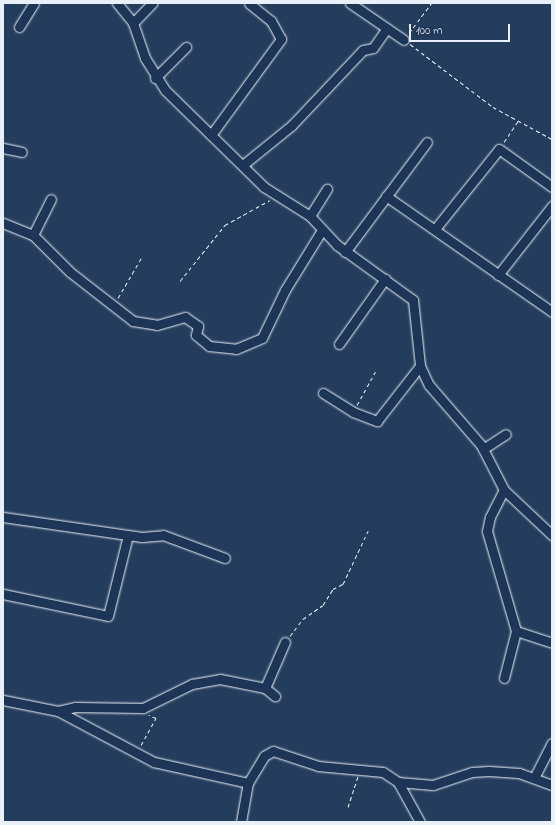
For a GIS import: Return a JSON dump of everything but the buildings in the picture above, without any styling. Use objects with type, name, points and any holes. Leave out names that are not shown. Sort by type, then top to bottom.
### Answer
[{"type":"lane","points":[[19,28],[34,3]]},
{"type":"lane","points":[[117,3],[133,23],[155,78],[211,135],[244,164],[256,180],[276,196],[310,216],[345,252],[385,279],[414,302],[420,366],[429,385],[482,449],[504,490],[552,535]]},
{"type":"lane","points":[[133,23],[152,3]]},
{"type":"lane","points":[[211,135],[281,40],[271,21],[249,3]]},
{"type":"lane","points":[[350,3],[404,40]]},
{"type":"lane","points":[[244,164],[292,125],[363,50],[373,48],[387,28]]},
{"type":"lane","points":[[155,78],[186,47]]},
{"type":"lane","points":[[345,252],[427,142]]},
{"type":"lane","points":[[3,148],[22,152]]},
{"type":"lane","points":[[435,229],[499,149],[552,187]]},
{"type":"lane","points":[[310,216],[327,189]]},
{"type":"lane","points":[[386,196],[552,312]]},
{"type":"lane","points":[[33,235],[51,199]]},
{"type":"lane","points":[[498,275],[552,206]]},
{"type":"lane","points":[[3,223],[33,235],[70,272],[114,304],[130,320],[141,324],[169,323],[185,317],[198,325],[196,335],[209,346],[238,349],[262,338],[285,290],[322,230]]},
{"type":"lane","points":[[339,344],[385,279]]},
{"type":"lane","points":[[323,393],[353,412],[380,420],[420,366]]},
{"type":"lane","points":[[482,449],[506,434]]},
{"type":"lane","points":[[504,490],[490,517],[487,531],[516,632],[504,678]]},
{"type":"lane","points":[[3,517],[128,535],[163,535],[225,558]]},
{"type":"lane","points":[[3,594],[108,616],[128,535]]},
{"type":"lane","points":[[516,632],[552,643]]},
{"type":"lane","points":[[265,688],[285,642]]},
{"type":"lane","points":[[58,711],[76,707],[143,708],[198,681],[230,679],[265,688],[275,696]]},
{"type":"lane","points":[[3,700],[58,711],[135,754],[154,762],[248,783]]},
{"type":"lane","points":[[534,778],[552,743]]},
{"type":"lane","points":[[241,822],[248,783],[264,756],[273,752],[318,766],[362,767],[383,772],[398,782],[420,822]]},
{"type":"lane","points":[[398,782],[433,785],[480,771],[508,772],[534,778],[552,785]]},
{"type":"path","points":[[432,3],[404,40],[441,64],[473,93],[518,121],[552,139]]},
{"type":"path","points":[[499,149],[518,121]]},
{"type":"path","points":[[180,281],[225,225],[276,196]]},
{"type":"path","points":[[114,304],[142,257]]},
{"type":"path","points":[[353,412],[376,372]]},
{"type":"path","points":[[285,642],[304,619],[324,605],[333,589],[344,584],[368,531]]},
{"type":"path","points":[[134,708],[156,718],[135,754]]},
{"type":"path","points":[[348,807],[362,767]]}]
